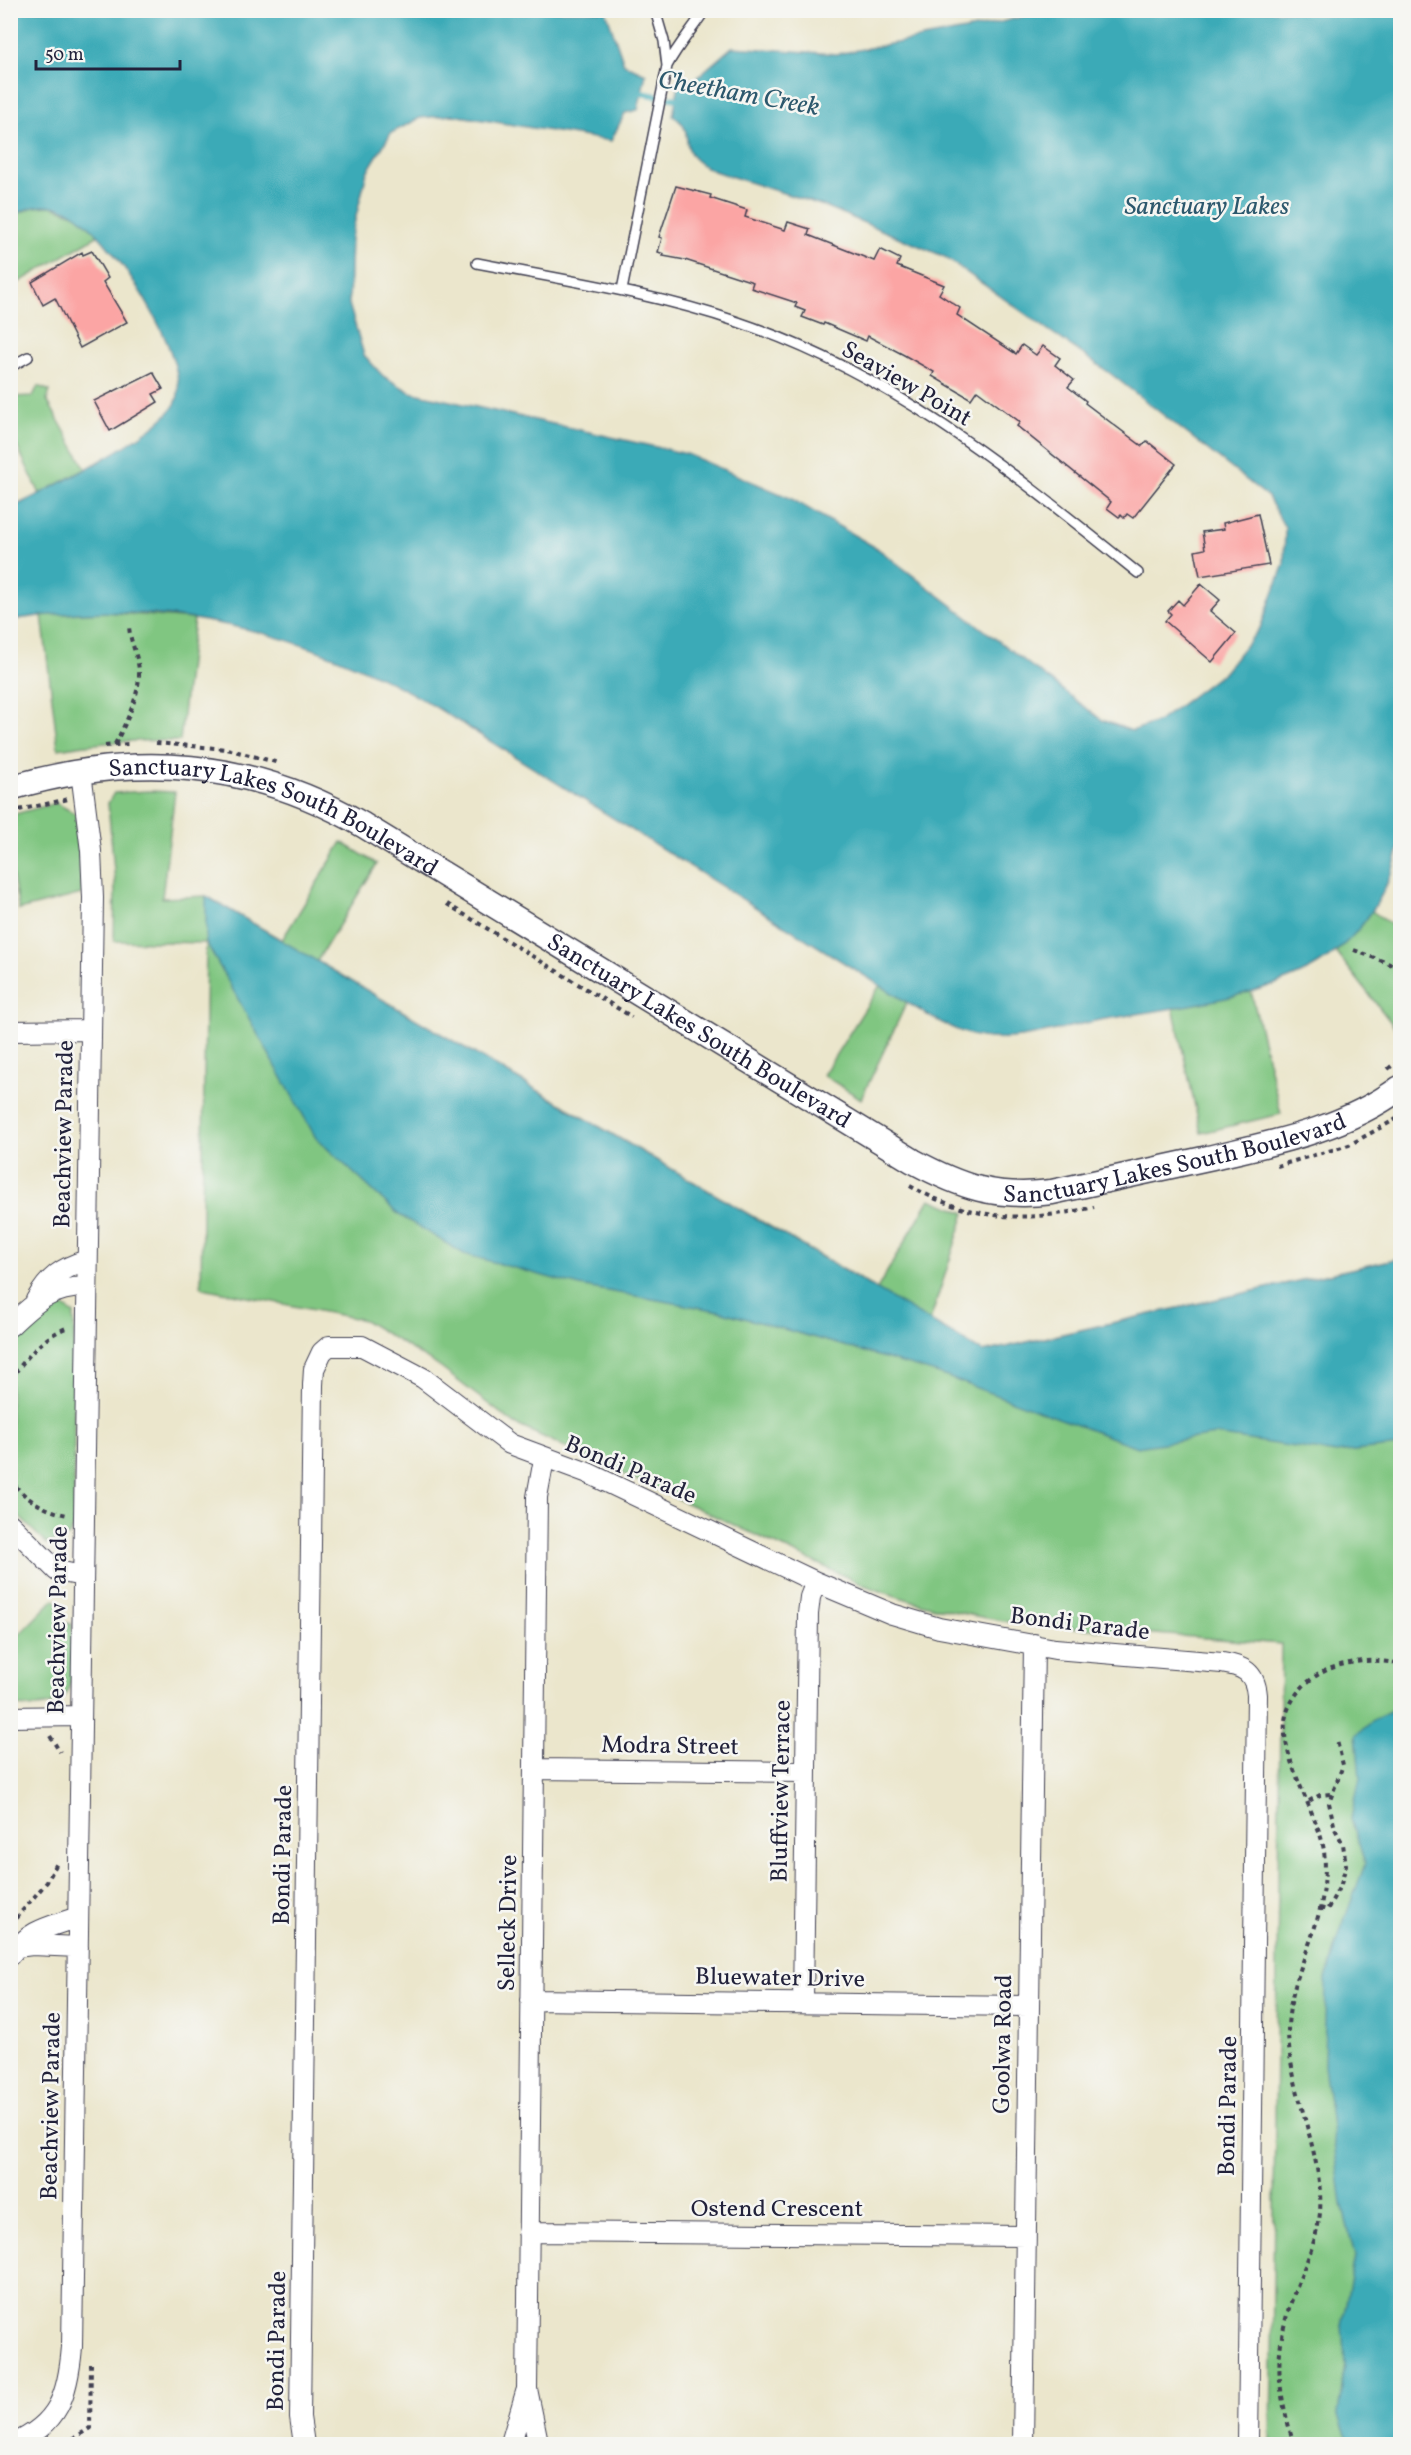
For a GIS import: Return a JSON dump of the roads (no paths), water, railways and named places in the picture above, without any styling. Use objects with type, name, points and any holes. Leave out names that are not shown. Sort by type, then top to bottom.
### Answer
[{"type":"street","name":"Sanctuary Lakes South Boulevard","points":[[10,788],[81,772],[142,765],[218,770],[271,783],[329,806],[913,1161],[979,1191],[1016,1195],[1052,1192],[1290,1139],[1342,1122],[1365,1111],[1393,1079]]},
{"type":"street","name":"Beachview Parade","points":[[13,2445],[48,2423],[60,2407],[70,2377],[92,869],[81,772]]},
{"type":"street","points":[[10,1031],[90,1030]]},
{"type":"street","points":[[35,1302],[46,1281],[60,1270],[87,1260]]},
{"type":"street","points":[[10,1326],[35,1302],[61,1288],[87,1287]]},
{"type":"street","name":"Bondi Parade","points":[[304,2445],[300,2417],[313,1385],[318,1359],[329,1346],[352,1344],[371,1350],[423,1378],[510,1444],[544,1459],[588,1473],[816,1582],[882,1610],[939,1628],[1071,1650],[1236,1665],[1247,1670],[1255,1681],[1257,1695],[1248,2445]]},
{"type":"street","name":"Selleck Drive","points":[[511,2444],[525,2439],[540,2443],[527,2389],[537,1497],[544,1459]]},
{"type":"street","points":[[10,1524],[57,1571],[83,1576]]},
{"type":"street","points":[[32,1548],[61,1557],[83,1555]]},
{"type":"street","name":"Bluffview Terrace","points":[[803,2003],[807,1614],[816,1582]]},
{"type":"street","name":"Goolwa Road","points":[[1023,2445],[1035,1644]]},
{"type":"street","points":[[10,1717],[81,1716]]},
{"type":"street","name":"Modra Street","points":[[534,1769],[806,1772]]},
{"type":"street","points":[[14,1951],[36,1930],[78,1917]]},
{"type":"street","points":[[14,1951],[32,1945],[78,1947]]},
{"type":"street","name":"Bluewater Drive","points":[[531,2000],[1028,2006]]},
{"type":"street","name":"Ostend Crescent","points":[[528,2232],[1025,2236]]},
{"type":"street","name":"Selleck Drive","points":[[511,2444],[527,2389]]},
{"type":"lane","points":[[656,10],[664,41],[667,66]]},
{"type":"lane","points":[[622,290],[667,66],[678,44],[691,31],[705,10]]},
{"type":"lane","name":"Seaview Point","points":[[477,263],[622,290],[737,322],[795,344],[864,377],[920,408],[1002,464],[1138,573]]},
{"type":"lane","points":[[10,366],[28,357]]},
{"type":"water","name":"Sanctuary Lakes","points":[[11,10],[606,11],[624,64],[646,74],[638,110],[625,113],[611,141],[453,115],[420,118],[391,133],[367,172],[351,237],[349,304],[364,355],[383,376],[410,392],[687,454],[790,498],[878,549],[1102,720],[1132,731],[1159,721],[1224,672],[1260,628],[1284,564],[1285,528],[1268,497],[1111,374],[943,256],[824,206],[714,171],[701,164],[689,149],[685,128],[673,116],[680,78],[694,80],[732,47],[837,54],[981,27],[1049,10],[1400,11],[1400,843],[1389,879],[1372,912],[1348,941],[1319,964],[1270,986],[1211,1001],[1095,1021],[1028,1036],[980,1037],[957,1030],[929,1016],[434,706],[334,657],[282,639],[230,626],[176,617],[121,613],[66,614],[11,620],[11,508],[100,461],[147,431],[165,417],[175,404],[178,385],[173,359],[161,329],[144,298],[103,241],[84,221],[67,210],[52,206],[38,206],[11,217]]},
{"type":"water","points":[[206,896],[983,1352],[1400,1258],[1400,1446],[1336,1453],[1215,1435],[1137,1447],[936,1373],[837,1344],[719,1311],[580,1286],[464,1254],[399,1215],[316,1138],[206,942]]},
{"type":"water","points":[[1400,1707],[1400,2444],[1356,2444],[1348,2438],[1338,2415],[1345,2364],[1342,2325],[1355,2256],[1342,2204],[1324,2065],[1326,1979],[1341,1929],[1365,1864],[1351,1818],[1360,1778],[1356,1735],[1374,1720]]},
{"type":"waterway","name":"Cheetham Creek","points":[[634,92],[683,100]]}]
